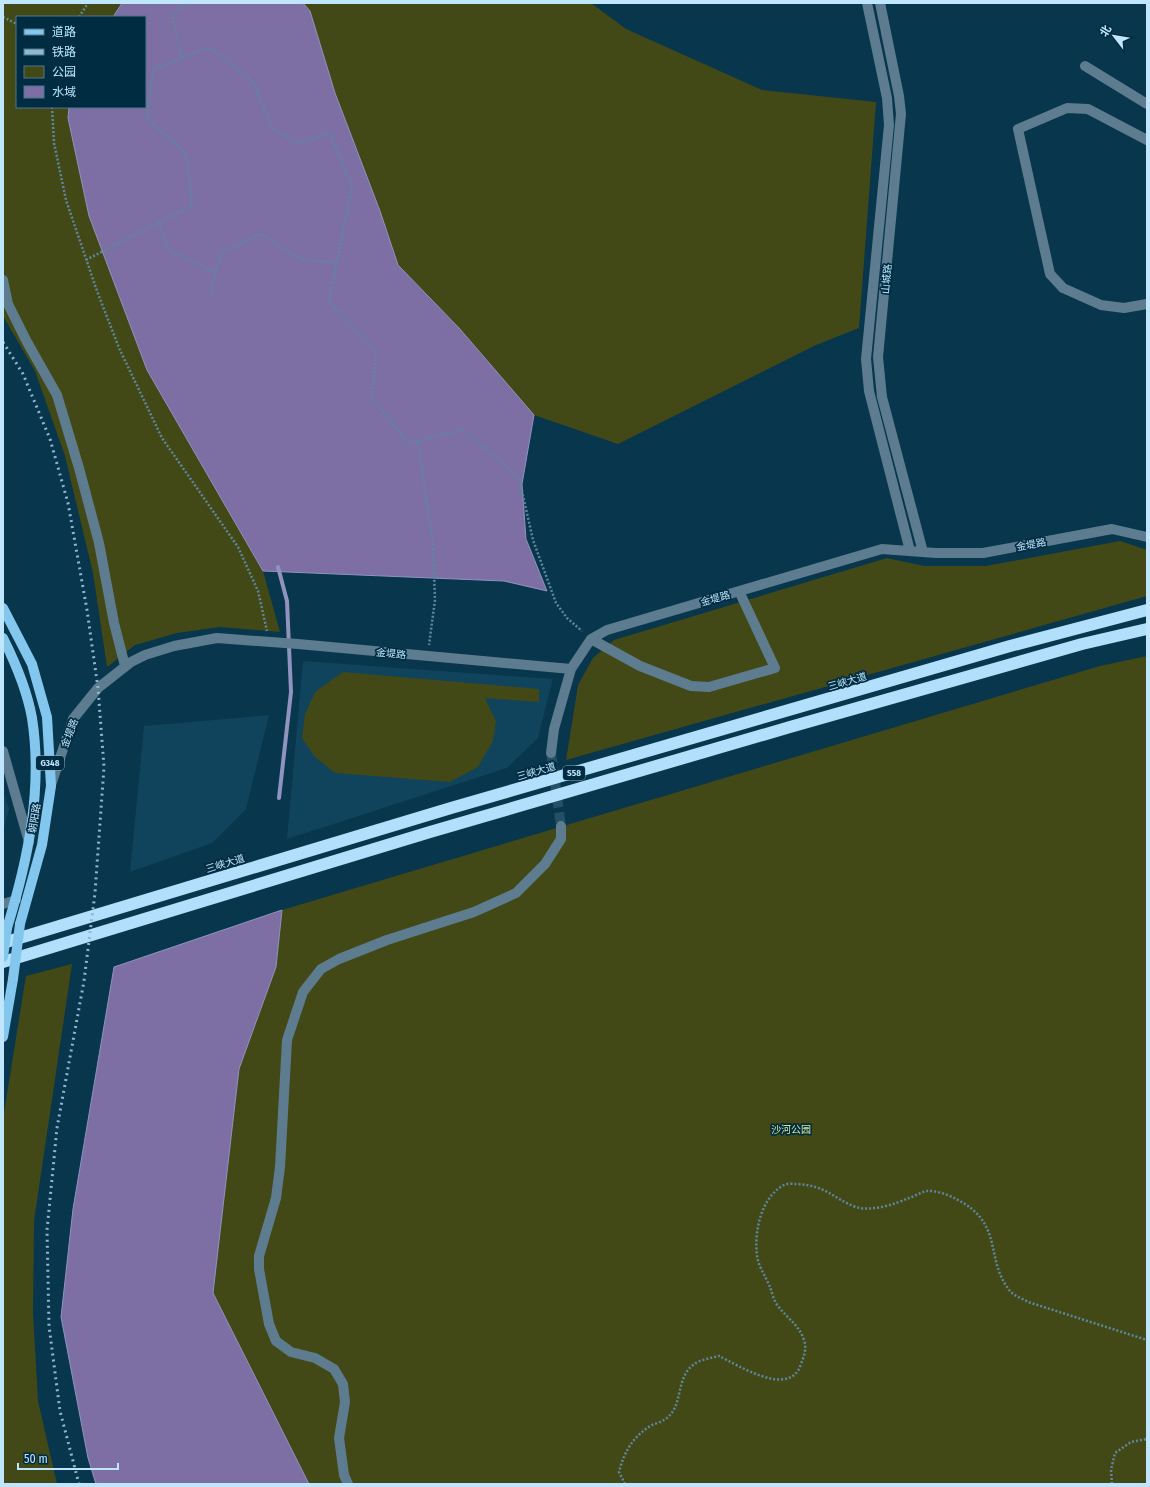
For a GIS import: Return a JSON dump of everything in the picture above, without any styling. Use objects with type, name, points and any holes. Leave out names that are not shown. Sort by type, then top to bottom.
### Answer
[{"type":"highway","name":"三峡大道","points":[[3,943],[451,808],[1010,646],[1147,610]]},
{"type":"highway","name":"S58","points":[[3,962],[430,832],[790,727],[1082,644],[1147,629]]},
{"type":"main road","name":"朝阳路","points":[[3,608],[32,664],[47,717],[51,786],[42,845],[20,924],[13,979],[3,1037]]},
{"type":"main road","name":"朝阳路","points":[[3,638],[16,663],[32,717],[36,785],[30,842],[16,900],[7,928],[3,957]]},
{"type":"street","name":"山城路","points":[[867,3],[887,98],[889,125],[866,359],[868,391],[910,551]]},
{"type":"street","name":"山城路","points":[[880,3],[899,96],[901,114],[878,357],[882,397],[923,552]]},
{"type":"street","points":[[1085,66],[1147,104]]},
{"type":"street","points":[[1147,140],[1088,109],[1067,108],[1018,129],[1050,274],[1063,288],[1102,305],[1124,308],[1147,304]]},
{"type":"street","points":[[3,280],[8,304],[27,342],[57,394],[99,543],[114,623],[125,666]]},
{"type":"street","name":"金堤路","points":[[51,786],[73,719],[98,688],[125,666],[145,655],[174,646],[217,638],[571,669],[591,639],[607,630],[882,549],[923,552],[983,553],[1112,529],[1147,537]]},
{"type":"street","points":[[591,639],[640,666],[691,686],[709,687],[775,668],[739,591]]},
{"type":"street","points":[[551,753],[554,730],[571,669]]},
{"type":"street","points":[[3,751],[30,842]]},
{"type":"street","points":[[348,1484],[344,1475],[339,1438],[345,1402],[343,1384],[334,1369],[315,1358],[292,1352],[276,1341],[268,1324],[259,1269],[259,1256],[276,1198],[280,1167],[287,1040],[303,992],[321,969],[339,959],[387,940],[474,912],[516,893],[545,864],[560,839],[561,826]]},
{"type":"street","points":[[3,904],[16,900]]},
{"type":"path","points":[[80,16],[88,3]]},
{"type":"path","points":[[182,58],[172,15],[188,3]]},
{"type":"path","points":[[3,18],[16,24]]},
{"type":"path","points":[[86,260],[192,206],[187,155],[148,118],[153,70],[209,47],[254,83],[272,128],[299,144],[330,133],[352,186],[329,302],[376,351],[372,398],[408,443],[464,430],[519,478],[533,540],[556,603],[567,618],[591,639]]},
{"type":"path","points":[[52,108],[54,143],[66,200],[86,260],[119,348],[162,438],[238,547],[258,591],[273,642]]},
{"type":"path","points":[[159,222],[167,249],[216,273]]},
{"type":"path","points":[[210,294],[221,252],[261,234],[300,259],[337,263]]},
{"type":"path","points":[[418,441],[433,544],[435,600],[428,656]]},
{"type":"path","points":[[625,1484],[619,1472],[623,1456],[631,1443],[640,1433],[668,1417],[674,1409],[682,1378],[693,1364],[719,1356],[755,1375],[772,1379],[791,1378],[799,1371],[805,1350],[805,1341],[797,1325],[777,1306],[757,1257],[756,1232],[762,1211],[773,1194],[786,1184],[814,1185],[857,1207],[872,1209],[906,1200],[927,1191],[941,1193],[956,1198],[977,1211],[989,1231],[1004,1283],[1011,1292],[1028,1302],[1147,1340]]},
{"type":"path","points":[[1112,1484],[1111,1470],[1115,1453],[1131,1442],[1147,1439]]},
{"type":"shaded area","points":[[303,661],[553,679],[538,738],[507,768],[287,839]]},
{"type":"shaded area","points":[[269,715],[246,809],[212,843],[130,872],[144,726]]},
{"type":"shaded area","points":[[3,791],[9,809],[3,832]]},
{"type":"green space","points":[[3,3],[121,3],[114,16],[16,16],[16,108],[69,108],[68,118],[89,216],[147,370],[263,571],[280,632],[220,627],[177,633],[135,645],[107,667],[93,573],[65,456],[35,371],[3,316]]},
{"type":"green space","points":[[303,3],[591,3],[626,29],[762,90],[876,102],[859,328],[816,345],[618,444],[534,415],[459,328],[398,265],[380,211],[335,93],[310,11]]},
{"type":"green space","points":[[1120,541],[1147,550],[1147,596],[566,760],[578,685],[593,658],[614,640],[887,558],[924,566],[986,566]]},
{"type":"green space","name":"沙河公园","points":[[1147,656],[1147,1484],[309,1484],[213,1293],[239,1069],[276,967],[282,910],[1100,666]]},
{"type":"green space","points":[[343,672],[539,689],[539,702],[485,698],[496,721],[493,741],[478,767],[450,782],[335,773],[315,757],[302,738],[305,714],[315,692]]},
{"type":"green space","points":[[72,964],[34,1221],[33,1313],[38,1401],[57,1484],[3,1484],[3,1119],[26,976]]},
{"type":"water","points":[[122,3],[303,3],[310,11],[335,93],[380,211],[398,265],[459,328],[534,415],[522,484],[526,539],[547,591],[504,581],[263,571],[147,370],[89,216],[68,118],[69,108],[146,108],[146,16],[114,16]]},
{"type":"water","points":[[282,910],[276,967],[239,1069],[213,1293],[309,1484],[96,1484],[88,1458],[61,1317],[73,1209],[114,967]]},
{"type":"waterway","points":[[278,567],[287,601],[291,692],[279,798]]},
{"type":"tunnel","points":[[551,753],[561,826]]},
{"type":"railway","points":[[3,342],[23,374],[50,439],[68,503],[87,610],[98,688],[104,767],[95,893],[84,981],[57,1128],[47,1230],[49,1326],[60,1411],[79,1484]]}]
